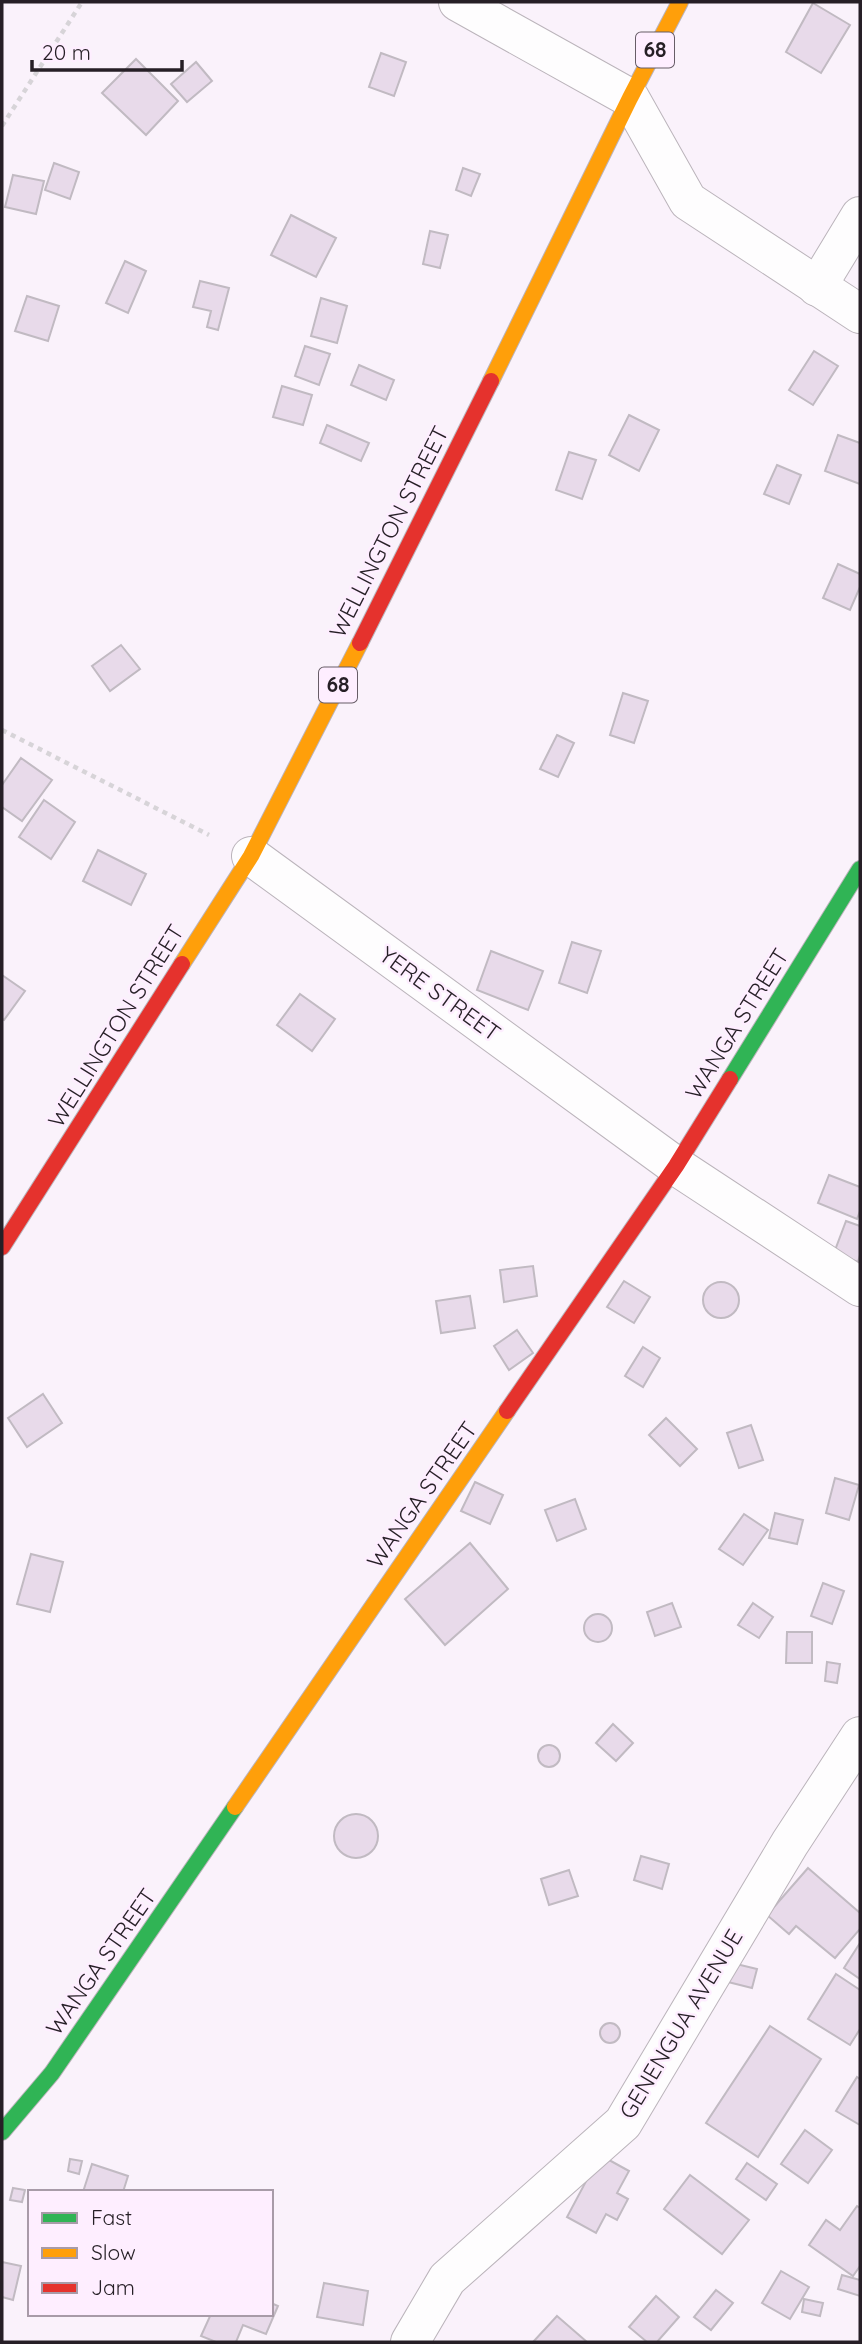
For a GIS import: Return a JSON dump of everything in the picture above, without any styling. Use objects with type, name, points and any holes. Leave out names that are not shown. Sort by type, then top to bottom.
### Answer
[{"type":"street","points":[[458,2],[629,97],[688,201],[860,314]]},
{"type":"street","name":"WELLINGTON STREET","points":[[2,1247],[251,856],[419,526],[629,97],[680,2]]},
{"type":"street","points":[[817,287],[860,216]]},
{"type":"street","name":"YERE STREET","points":[[251,856],[676,1166],[860,1287]]},
{"type":"street","name":"WANGA STREET","points":[[2,2132],[52,2073],[676,1166],[860,869]]},
{"type":"street","name":"GENENGUA AVENUE","points":[[410,2342],[447,2279],[623,2123],[790,1843],[860,1736]]},
{"type":"path","points":[[2,127],[82,2]]},
{"type":"path","points":[[2,730],[251,856]]},
{"type":"building","points":[[813,3],[850,25],[821,73],[786,52]]},
{"type":"building","points":[[381,53],[406,62],[394,96],[369,87]]},
{"type":"building","points":[[136,59],[178,101],[146,135],[102,93]]},
{"type":"building","points":[[196,62],[212,81],[187,102],[171,84]]},
{"type":"building","points":[[54,163],[79,172],[70,199],[45,190]]},
{"type":"building","points":[[463,168],[480,174],[471,196],[456,190]]},
{"type":"building","points":[[13,175],[44,181],[36,214],[5,207]]},
{"type":"building","points":[[291,215],[336,238],[316,277],[271,255]]},
{"type":"building","points":[[430,231],[448,235],[440,268],[423,264]]},
{"type":"building","points":[[125,261],[146,271],[128,313],[106,303]]},
{"type":"building","points":[[200,281],[229,288],[218,330],[207,327],[211,311],[193,307]]},
{"type":"building","points":[[27,296],[59,306],[48,341],[15,331]]},
{"type":"building","points":[[321,298],[347,306],[337,343],[311,336]]},
{"type":"building","points":[[305,346],[330,354],[319,385],[295,376]]},
{"type":"building","points":[[814,351],[838,366],[813,405],[789,390]]},
{"type":"building","points":[[359,365],[394,380],[386,400],[351,385]]},
{"type":"building","points":[[282,386],[312,395],[303,425],[273,417]]},
{"type":"building","points":[[629,415],[659,430],[639,471],[609,455]]},
{"type":"building","points":[[327,425],[369,443],[361,461],[320,443]]},
{"type":"building","points":[[838,435],[860,443],[860,484],[825,471]]},
{"type":"building","points":[[569,452],[596,460],[582,499],[556,490]]},
{"type":"building","points":[[777,465],[801,475],[789,504],[764,494]]},
{"type":"building","points":[[838,564],[860,574],[860,587],[850,610],[823,598]]},
{"type":"building","points":[[121,645],[140,669],[110,691],[92,666]]},
{"type":"building","points":[[623,693],[648,701],[634,743],[610,735]]},
{"type":"building","points":[[557,735],[574,743],[558,777],[540,769]]},
{"type":"building","points":[[21,758],[52,780],[22,821],[2,807],[2,785]]},
{"type":"building","points":[[44,800],[75,822],[51,859],[19,837]]},
{"type":"building","points":[[98,850],[146,874],[131,905],[83,881]]},
{"type":"building","points":[[572,942],[601,951],[587,993],[559,983]]},
{"type":"building","points":[[491,951],[543,971],[528,1010],[477,990]]},
{"type":"building","points":[[2,975],[25,991],[4,1020],[2,1019]]},
{"type":"building","points":[[300,994],[335,1019],[312,1051],[277,1025]]},
{"type":"building","points":[[829,1175],[860,1187],[860,1211],[857,1219],[818,1203]]},
{"type":"building","points":[[846,1221],[860,1226],[858,1262],[834,1253]]},
{"type":"building","points":[[533,1266],[537,1296],[504,1302],[500,1270]]},
{"type":"building","points":[[624,1281],[650,1297],[634,1323],[607,1307]]},
{"type":"building","points":[[721,1282],[734,1287],[739,1300],[734,1313],[721,1318],[708,1313],[703,1300],[708,1287]]},
{"type":"building","points":[[470,1296],[475,1328],[441,1333],[436,1301]]},
{"type":"building","points":[[517,1330],[533,1353],[509,1370],[494,1346]]},
{"type":"building","points":[[643,1347],[660,1358],[643,1387],[625,1376]]},
{"type":"building","points":[[43,1394],[62,1423],[27,1447],[8,1418]]},
{"type":"building","points":[[666,1418],[697,1449],[680,1466],[649,1435]]},
{"type":"building","points":[[751,1425],[763,1460],[739,1468],[727,1433]]},
{"type":"building","points":[[835,1478],[859,1485],[849,1520],[826,1513]]},
{"type":"building","points":[[475,1482],[503,1495],[490,1524],[461,1511]]},
{"type":"building","points":[[575,1499],[586,1529],[557,1541],[545,1510]]},
{"type":"building","points":[[775,1513],[803,1520],[797,1544],[769,1538]]},
{"type":"building","points":[[744,1514],[768,1530],[743,1565],[719,1549]]},
{"type":"building","points":[[470,1543],[508,1589],[445,1645],[405,1599]]},
{"type":"building","points":[[31,1554],[63,1562],[50,1612],[17,1604]]},
{"type":"building","points":[[823,1583],[844,1591],[832,1624],[811,1616]]},
{"type":"building","points":[[672,1603],[681,1627],[655,1636],[647,1612]]},
{"type":"building","points":[[753,1603],[773,1617],[759,1638],[738,1625]]},
{"type":"building","points":[[598,1614],[608,1618],[612,1628],[608,1638],[598,1642],[588,1638],[584,1628],[588,1618]]},
{"type":"building","points":[[787,1632],[812,1632],[812,1663],[786,1663]]},
{"type":"building","points":[[827,1662],[840,1664],[837,1683],[825,1681]]},
{"type":"building","points":[[613,1724],[633,1743],[616,1761],[596,1743]]},
{"type":"building","points":[[549,1745],[559,1752],[560,1756],[553,1766],[549,1767],[539,1760],[538,1756],[545,1746]]},
{"type":"building","points":[[356,1814],[371,1821],[378,1836],[371,1851],[356,1858],[341,1851],[334,1836],[341,1821]]},
{"type":"building","points":[[641,1856],[669,1864],[662,1889],[634,1880]]},
{"type":"building","points":[[808,1868],[860,1913],[860,1929],[835,1958],[796,1926],[789,1934],[767,1915]]},
{"type":"building","points":[[569,1870],[578,1896],[549,1905],[541,1879]]},
{"type":"building","points":[[860,1943],[860,1979],[844,1968]]},
{"type":"building","points":[[728,1962],[757,1969],[752,1988],[724,1981]]},
{"type":"building","points":[[836,1974],[860,1990],[860,2029],[850,2045],[808,2019]]},
{"type":"building","points":[[610,2023],[617,2026],[620,2033],[617,2040],[610,2043],[603,2040],[600,2033],[603,2026]]},
{"type":"building","points":[[770,2026],[821,2059],[758,2157],[706,2123]]},
{"type":"building","points":[[857,2077],[860,2079],[860,2125],[836,2111]]},
{"type":"building","points":[[805,2130],[832,2150],[808,2183],[781,2164]]},
{"type":"building","points":[[600,2155],[629,2171],[617,2193],[628,2199],[617,2220],[606,2214],[596,2233],[567,2217]]},
{"type":"building","points":[[70,2159],[82,2161],[79,2174],[68,2171]]},
{"type":"building","points":[[747,2163],[777,2184],[766,2200],[736,2179]]},
{"type":"building","points":[[92,2164],[128,2176],[124,2190],[84,2190]]},
{"type":"building","points":[[690,2175],[749,2220],[722,2254],[664,2209]]},
{"type":"building","points":[[13,2188],[25,2190],[22,2202],[10,2200]]},
{"type":"building","points":[[857,2206],[860,2208],[860,2266],[853,2276],[809,2245],[826,2220],[840,2230]]},
{"type":"building","points":[[2,2262],[21,2266],[13,2300],[2,2297]]},
{"type":"building","points":[[781,2271],[809,2287],[790,2319],[762,2303]]},
{"type":"building","points":[[842,2275],[860,2280],[860,2296],[838,2289]]},
{"type":"building","points":[[324,2283],[368,2291],[363,2325],[317,2317]]},
{"type":"building","points":[[716,2290],[733,2303],[711,2330],[694,2317]]},
{"type":"building","points":[[656,2296],[679,2317],[657,2342],[647,2342],[629,2327]]},
{"type":"building","points":[[804,2299],[823,2303],[820,2316],[802,2312]]},
{"type":"building","points":[[273,2304],[278,2306],[266,2334],[243,2325],[236,2342],[216,2342],[201,2336],[210,2316],[273,2316]]},
{"type":"building","points":[[557,2316],[587,2342],[533,2342]]},
{"type":"traffic: fast","points":[[730,1079],[860,869]]},
{"type":"traffic: fast","points":[[2,2132],[52,2073],[235,1807]]},
{"type":"traffic: slow","points":[[491,381],[680,2]]},
{"type":"traffic: slow","points":[[182,964],[251,856],[360,643]]},
{"type":"traffic: slow","points":[[235,1807],[507,1411]]},
{"type":"traffic: jam","points":[[360,643],[491,381]]},
{"type":"traffic: jam","points":[[2,1247],[182,964]]},
{"type":"traffic: jam","points":[[507,1411],[676,1166],[730,1079]]}]
